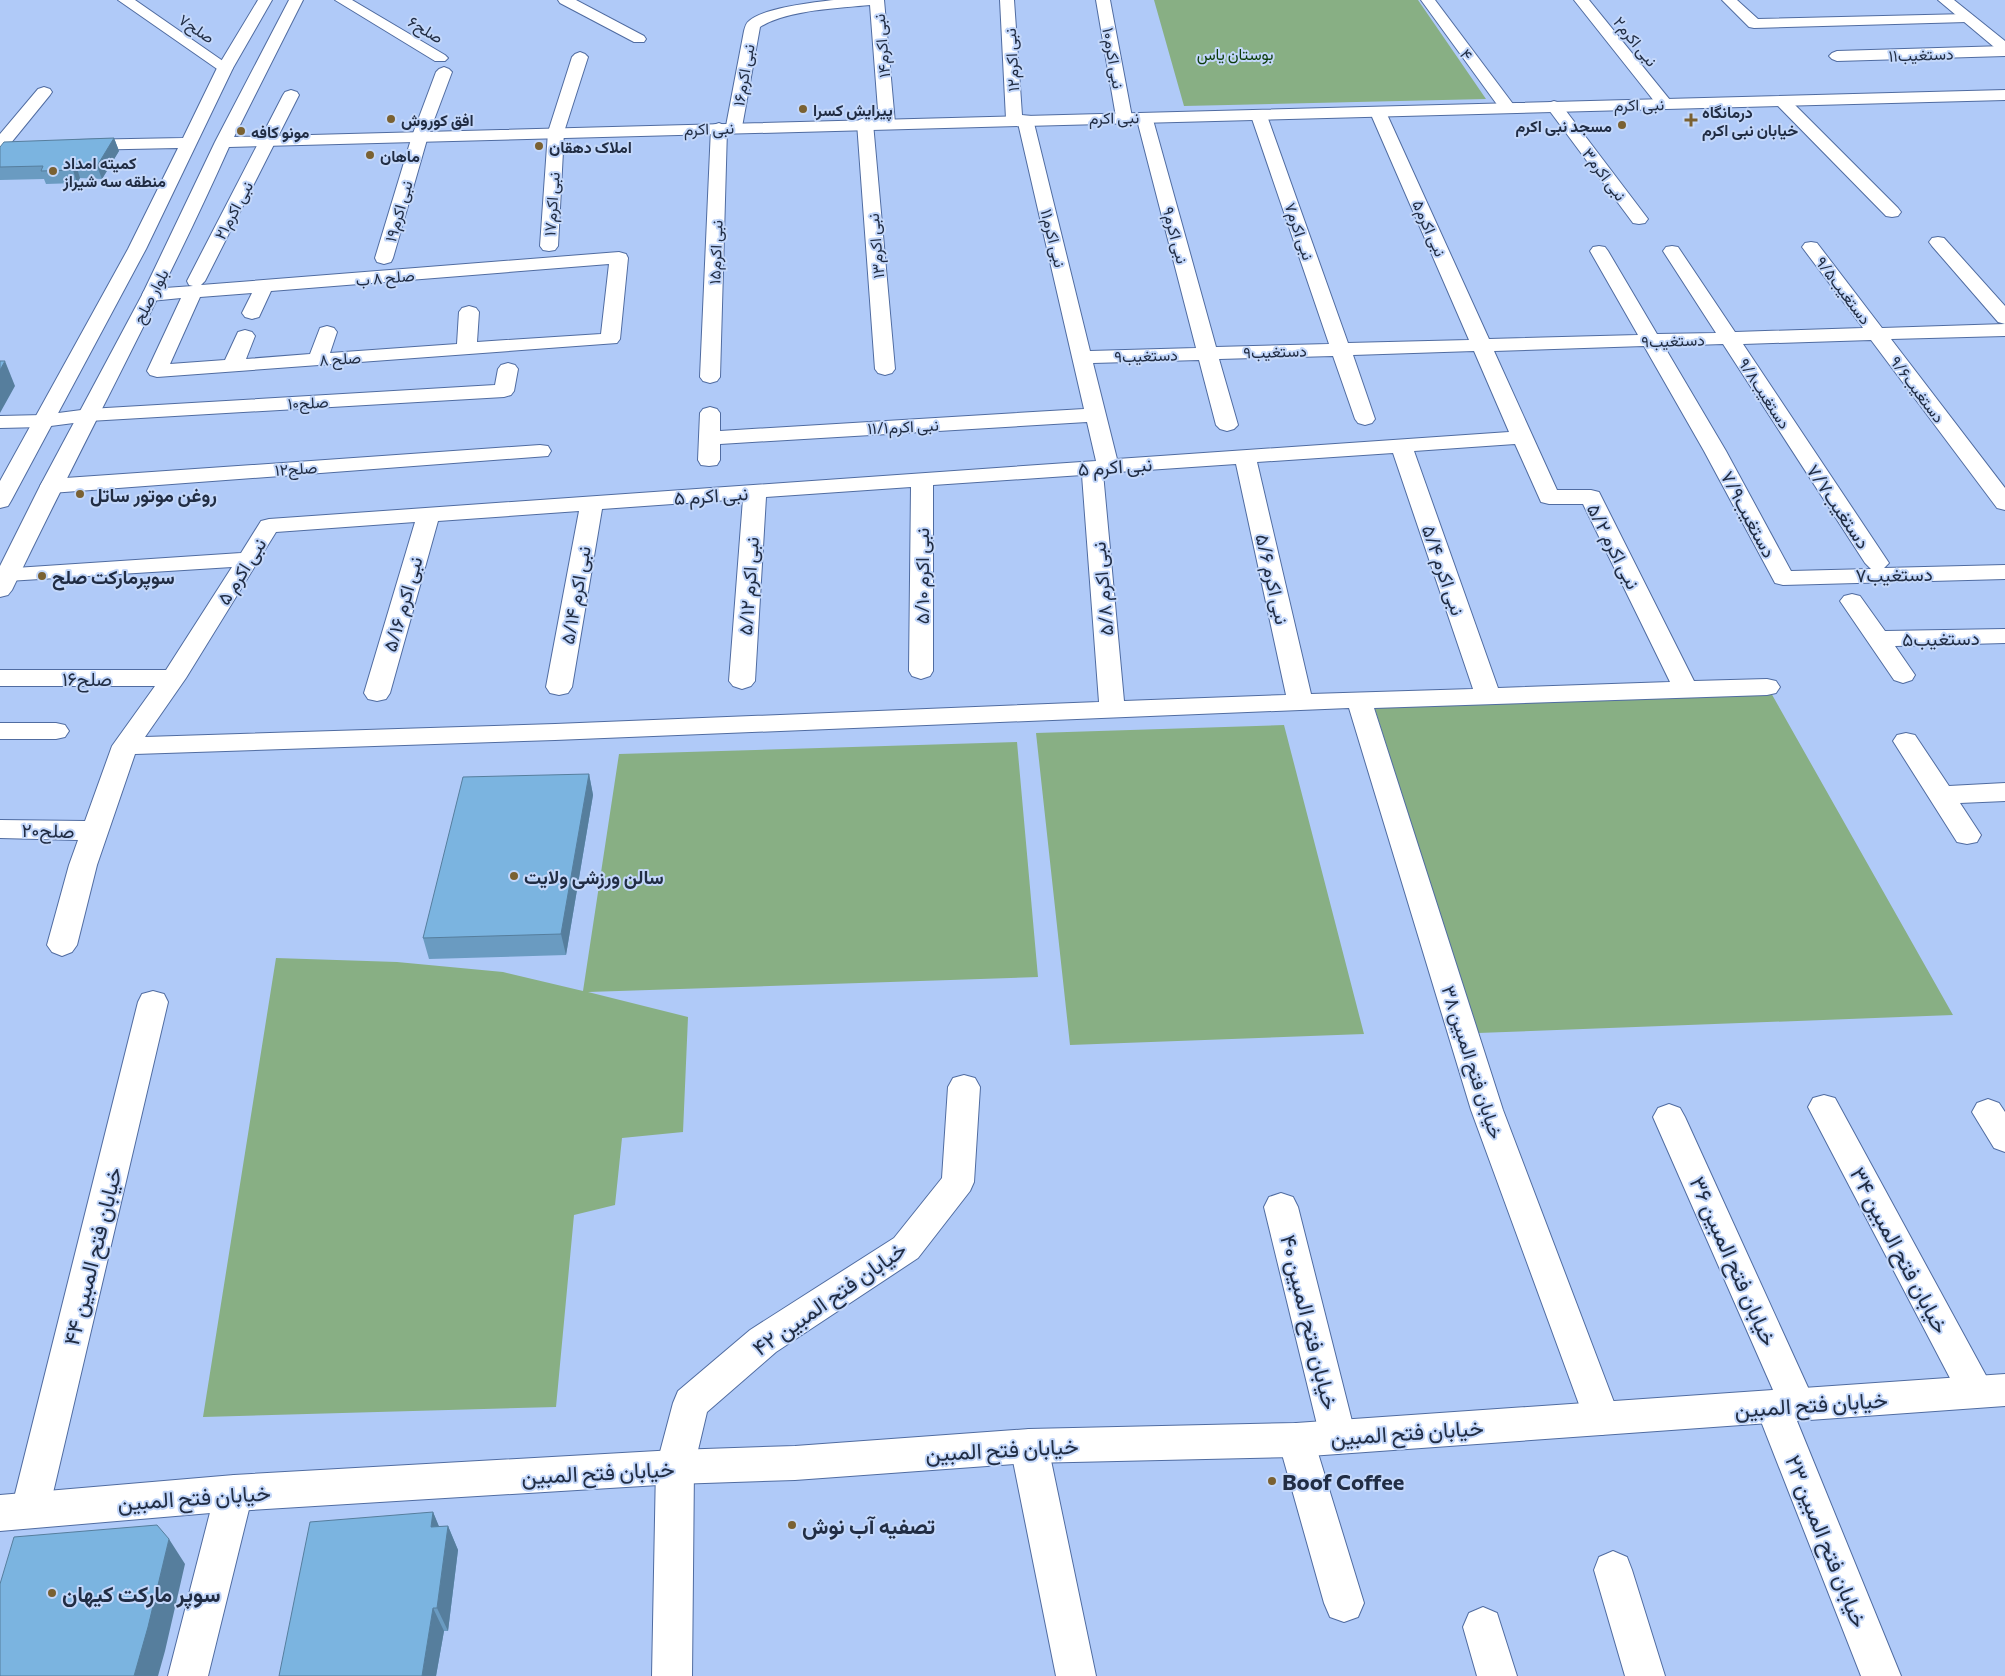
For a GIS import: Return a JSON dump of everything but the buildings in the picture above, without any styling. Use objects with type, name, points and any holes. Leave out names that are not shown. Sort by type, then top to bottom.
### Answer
[{"type":"street","name":"صلح۷","points":[[125,0],[225,68]]},
{"type":"street","name":"بلوار صلح","points":[[0,501],[137,249],[225,68],[266,0]]},
{"type":"street","name":"بلوار صلح","points":[[4,582],[51,486],[151,295],[223,142],[296,0]]},
{"type":"street","name":"صلح۶","points":[[342,0],[442,65]]},
{"type":"street","points":[[565,0],[639,39]]},
{"type":"street","points":[[791,0],[808,7],[872,0]]},
{"type":"street","name":"نبی اکرم۱۴","points":[[878,0],[887,123]]},
{"type":"street","name":"نبی اکرم۱۲","points":[[1007,0],[1019,119]]},
{"type":"street","name":"نبی اکرم۱۰","points":[[1104,0],[1124,117]]},
{"type":"street","name":"۴","points":[[1428,0],[1507,107]]},
{"type":"street","name":"نبی اکرم۲","points":[[1582,0],[1664,103]]},
{"type":"street","points":[[1729,0],[1754,24],[1966,18]]},
{"type":"street","points":[[1945,0],[2005,50]]},
{"type":"street","name":"نبی اکرم۱۶","points":[[727,127],[754,24],[762,19],[808,7]]},
{"type":"street","points":[[1868,20],[1915,54]]},
{"type":"street","name":"دستغیب۱۱","points":[[1837,56],[2005,50]]},
{"type":"street","name":"نبی اکرم۱۷","points":[[547,263],[556,132],[580,57]]},
{"type":"street","name":"نبی اکرم۱۹","points":[[384,258],[442,65]]},
{"type":"street","points":[[0,146],[44,92]]},
{"type":"street","name":"نبی اکرم۲۱","points":[[195,286],[291,95]]},
{"type":"street","name":"نبی اکرم","points":[[223,142],[1019,119],[2005,95]]},
{"type":"street","points":[[1782,100],[1892,212]]},
{"type":"street","name":"نبی اکرم۳","points":[[1554,106],[1639,219]]},
{"type":"street","name":"نبی اکرم۵","points":[[1377,110],[1483,345]]},
{"type":"street","name":"نبی اکرم۷","points":[[1258,113],[1365,419]]},
{"type":"street","name":"نبی اکرم۹","points":[[1144,116],[1227,425]]},
{"type":"street","name":"نبی اکرم۱۱","points":[[1019,119],[1083,357],[1096,415]]},
{"type":"street","name":"نبی اکرم۱۳","points":[[865,124],[885,369]]},
{"type":"street","name":"نبی اکرم۱۵","points":[[710,377],[727,127]]},
{"type":"street","points":[[67,146],[190,142]]},
{"type":"street","points":[[0,146],[19,147]]},
{"type":"street","points":[[1938,242],[2005,318]]},
{"type":"street","name":"۹/۵دستغیب","points":[[1811,247],[1877,334]]},
{"type":"street","name":"دستغیب۷/۹","points":[[1599,251],[1715,451],[1783,578]]},
{"type":"street","name":"دستغیب۹/۸","points":[[1672,251],[1800,448]]},
{"type":"street","name":"صلح ۸ ب","points":[[151,295],[195,286],[264,286],[619,258],[610,339]]},
{"type":"street","name":"۸ صلح","points":[[195,286],[157,371],[610,339]]},
{"type":"street","points":[[252,314],[264,286]]},
{"type":"street","points":[[467,350],[469,312]]},
{"type":"street","name":"دستغیب۹","points":[[1341,349],[2005,330]]},
{"type":"street","points":[[318,360],[327,332]]},
{"type":"street","name":"دستغیب۹/۶","points":[[1877,334],[2005,503]]},
{"type":"street","points":[[233,366],[245,336]]},
{"type":"street","points":[[1483,345],[1523,437]]},
{"type":"street","name":"۹دستغیب","points":[[1208,353],[1341,349]]},
{"type":"street","name":"دستغیب۹","points":[[1083,357],[1208,353]]},
{"type":"street","name":"صلح۱۰","points":[[89,415],[504,391],[508,369]]},
{"type":"street","points":[[709,460],[710,413]]},
{"type":"street","points":[[0,422],[43,421],[89,415]]},
{"type":"street","name":"نبی اکرم۱۱/۱","points":[[709,438],[1096,415]]},
{"type":"street","name":"نبی اکرم ۵/۸","points":[[1096,415],[1112,710]]},
{"type":"street","name":"نبی اکرم ۵","points":[[62,945],[83,865],[124,746],[174,678],[269,526],[1523,437]]},
{"type":"street","name":"نبی اکرم ۵/۲","points":[[1523,437],[1549,496],[1591,497],[1686,690]]},
{"type":"street","name":"نبی اکرم ۵/۴","points":[[1401,446],[1488,695]]},
{"type":"street","name":"دستغیب۷/۷","points":[[1800,448],[1877,563]]},
{"type":"street","name":"صلح۱۲","points":[[51,486],[540,451]]},
{"type":"street","name":"نبی اکرم ۵/۶","points":[[1245,457],[1300,702]]},
{"type":"street","name":"نبی اکرم ۵/۱۰","points":[[921,672],[922,480]]},
{"type":"street","name":"نبی اکرم ۵/۱۲","points":[[742,681],[755,492]]},
{"type":"street","name":"نبی اکرم ۵/۱۴","points":[[559,687],[592,503]]},
{"type":"street","name":"نبی اکرم ۵/۱۶","points":[[376,693],[428,515]]},
{"type":"street","points":[[4,582],[248,559]]},
{"type":"street","name":"دستغیب۷","points":[[1783,578],[2005,572]]},
{"type":"street","points":[[1852,601],[1903,674]]},
{"type":"street","name":"دستغیب۵","points":[[1878,639],[2005,636]]},
{"type":"street","name":"صلح۱۶","points":[[0,678],[174,678]]},
{"type":"street","points":[[124,746],[545,733],[1300,702],[1767,687]]},
{"type":"street","name":"خیابان فتح المبین ۳۸","points":[[1359,700],[1487,1110],[1602,1418]]},
{"type":"street","points":[[0,731],[56,731]]},
{"type":"street","points":[[1906,741],[1967,835]]},
{"type":"street","points":[[1942,794],[2005,792]]},
{"type":"street","name":"صلح۲۰","points":[[0,829],[96,831]]},
{"type":"street","name":"خیابان فتح المبین ۴۴","points":[[15,1511],[153,1002]]},
{"type":"street","name":"خیابان فتح المبین ۴۲","points":[[672,1676],[675,1467],[691,1403],[763,1341],[906,1248],[958,1182],[964,1087]]},
{"type":"street","name":"خیابان فتح المبین ۳۴","points":[[1824,1107],[1990,1391]]},
{"type":"street","points":[[1988,1112],[2005,1139]]},
{"type":"street","name":"خیابان فتح المبین ۳۶","points":[[1670,1117],[1786,1406]]},
{"type":"street","name":"خیابان فتح المبین ۴۰","points":[[1281,1208],[1338,1437]]},
{"type":"street","name":"خیابان فتح المبین","points":[[15,1511],[234,1493],[675,1467],[795,1463],[1029,1446],[1296,1440],[1990,1391]]},
{"type":"street","name":"خیابان فتح المبین ۲۳","points":[[1786,1406],[1881,1676]]},
{"type":"street","points":[[1296,1440],[1344,1603]]},
{"type":"street","points":[[1029,1446],[1076,1676]]},
{"type":"street","points":[[188,1676],[234,1493]]},
{"type":"street","points":[[1613,1570],[1645,1676]]},
{"type":"street","points":[[1483,1627],[1496,1676]]},
{"type":"green space","name":"بوستان یاس","points":[[1154,0],[1418,0],[1486,99],[1184,106]]},
{"type":"green space","points":[[1766,684],[1953,1015],[1478,1033],[1374,706]]},
{"type":"green space","points":[[1284,725],[1364,1034],[1070,1045],[1036,733]]},
{"type":"green space","points":[[1017,742],[1038,977],[588,992],[688,1017],[683,1132],[622,1138],[615,1205],[574,1215],[556,1407],[203,1417],[276,958],[397,962],[503,972],[583,991],[619,754]]},
{"type":"place","name":"پیرایش کسرا","points":[[803,109]]},
{"type":"place","name":"افق کوروش","points":[[391,119]]},
{"type":"place","name":"درمانگاه خیابان نبی اکرم","points":[[1691,120]]},
{"type":"place","name":"مسجد نبی اکرم","points":[[1622,125]]},
{"type":"place","name":"مونو کافه","points":[[241,131]]},
{"type":"place","name":"املاک دهقان","points":[[539,146]]},
{"type":"place","name":"ماهان","points":[[370,155]]},
{"type":"place","name":"کمیته امداد منطقه سه شیراز","points":[[53,171]]},
{"type":"place","name":"روغن موتور ساتل","points":[[80,494]]},
{"type":"place","name":"سوپرمارکت صلح","points":[[42,576]]},
{"type":"place","name":"سالن ورزشی ولایت","points":[[514,876]]},
{"type":"place","name":"Boof Coffee","points":[[1272,1481]]},
{"type":"place","name":"تصفیه آب نوش","points":[[792,1525]]},
{"type":"place","name":"سوپر مارکت کیهان","points":[[52,1593]]}]
